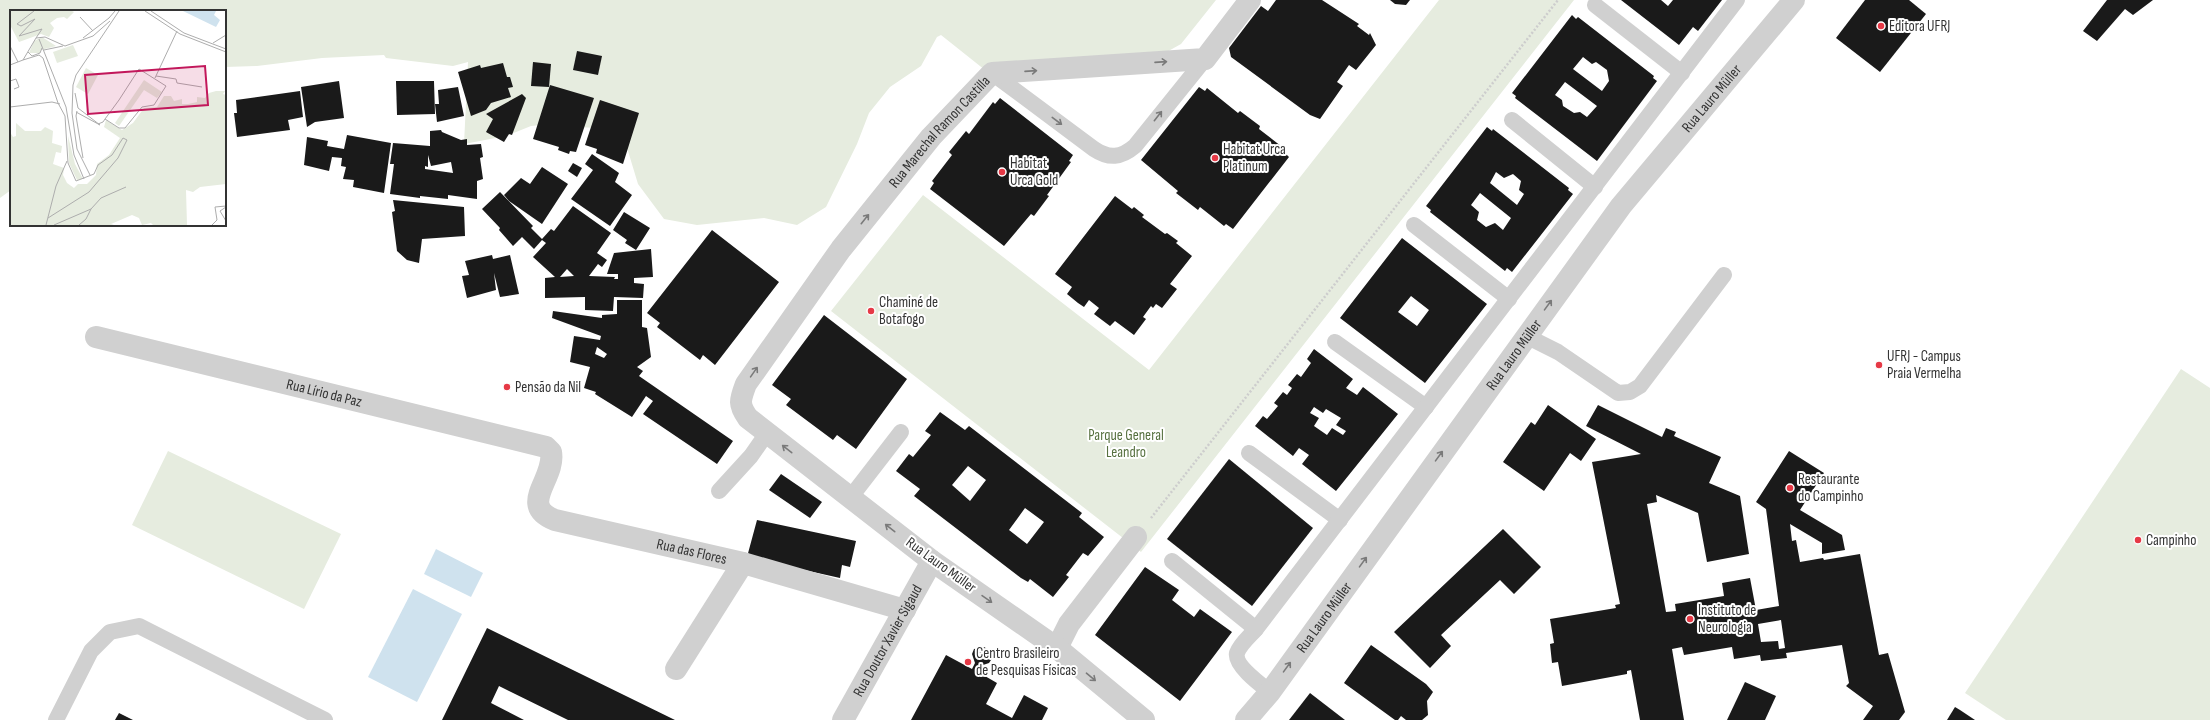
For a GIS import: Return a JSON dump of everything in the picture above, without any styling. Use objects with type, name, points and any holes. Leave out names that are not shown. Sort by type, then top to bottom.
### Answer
[{"type":"street","points":[[1204,59],[1250,0]]},
{"type":"street","name":"Rua Lauro Müller","points":[[1246,720],[1270,692],[1621,206],[1794,0]]},
{"type":"street","name":"Rua Marechal Ramon Castilla","points":[[741,408],[741,398],[746,384],[841,249],[931,137],[992,73],[1204,59]]},
{"type":"street","name":"Rua Lírio da Paz","points":[[96,337],[539,445],[546,447],[551,452]]},
{"type":"street","name":"Rua Lauro Müller","points":[[741,408],[748,418],[850,498],[932,561],[1057,648],[1144,720]]},
{"type":"street","name":"Rua das Flores","points":[[551,452],[552,466],[538,497],[540,510],[544,516],[555,520],[742,563],[905,610]]},
{"type":"street","points":[[1057,648],[1070,624],[1136,537]]},
{"type":"street","name":"Rua Doutor Xavier Sigaud","points":[[843,720],[932,561]]},
{"type":"street","points":[[676,669],[742,563]]},
{"type":"lane","points":[[1270,692],[1238,662],[1236,655],[1239,649],[1340,520],[1738,0]]},
{"type":"lane","points":[[1595,5],[1682,73]]},
{"type":"lane","points":[[992,73],[1094,149],[1102,154],[1120,156],[1135,146],[1204,59]]},
{"type":"lane","points":[[1512,120],[1595,187]]},
{"type":"lane","points":[[1414,226],[1509,299]]},
{"type":"lane","points":[[1526,336],[1558,352],[1618,393],[1630,392],[1640,386],[1724,275]]},
{"type":"lane","points":[[1335,342],[1426,407]]},
{"type":"lane","points":[[850,498],[901,432]]},
{"type":"lane","points":[[719,491],[751,456],[767,433]]},
{"type":"lane","points":[[1249,452],[1340,520]]},
{"type":"lane","points":[[1172,561],[1256,629]]},
{"type":"lane","points":[[56,720],[91,651],[110,632],[139,626],[325,720]]},
{"type":"path","points":[[1136,537],[1558,0]]},
{"type":"green space","points":[[0,0],[1216,0],[1181,44],[1163,54],[990,74],[941,35],[937,37],[921,66],[890,87],[869,113],[857,144],[826,207],[797,225],[764,218],[697,225],[664,219],[638,184],[618,118],[596,128],[541,125],[531,126],[506,136],[464,144],[468,62],[453,66],[386,58],[384,55],[322,58],[257,66],[226,67],[226,10],[10,10],[10,191],[0,198]]},
{"type":"green space","name":"Parque General Leandro","points":[[1439,0],[1574,0],[1141,552],[831,311],[923,195],[1149,370]]},
{"type":"green space","name":"Campinho","points":[[2181,369],[2210,388],[2210,720],[2006,720],[1965,693]]},
{"type":"green space","points":[[168,451],[341,534],[304,609],[132,525]]},
{"type":"water","points":[[436,549],[483,573],[471,597],[424,574]]},
{"type":"water","points":[[413,589],[462,614],[417,702],[368,677]]},
{"type":"building","points":[[1276,0],[1322,0],[1359,24],[1357,26],[1369,35],[1370,33],[1376,45],[1356,70],[1349,65],[1337,82],[1343,86],[1320,119],[1310,115],[1231,57],[1229,48],[1261,6],[1268,11]]},
{"type":"building","points":[[1390,0],[1410,0],[1406,5],[1395,4]]},
{"type":"building","points":[[1621,0],[1661,0],[1668,6],[1673,0],[1722,0],[1698,31],[1693,27],[1679,45]]},
{"type":"building","name":"Editora UFRJ","points":[[1865,0],[1909,0],[1926,14],[1880,72],[1836,38]]},
{"type":"building","points":[[2107,0],[2153,0],[2133,15],[2125,9],[2097,41],[2083,31]]},
{"type":"building","points":[[1572,15],[1576,19],[1578,17],[1654,76],[1653,78],[1657,81],[1597,161],[1515,98],[1516,96],[1512,93]],"holes":[[[1583,57],[1592,64],[1596,62],[1607,70],[1609,81],[1602,91],[1573,69]],[[1565,82],[1597,106],[1587,117],[1580,112],[1574,113],[1563,106],[1562,100],[1555,95]]]},
{"type":"building","points":[[577,51],[602,56],[598,75],[573,70]]},
{"type":"building","points":[[533,62],[551,64],[549,87],[531,86]]},
{"type":"building","points":[[503,63],[507,77],[510,77],[513,87],[508,88],[511,97],[491,103],[486,110],[471,116],[458,72],[480,65],[481,68]]},
{"type":"building","points":[[339,81],[344,118],[315,122],[307,127],[301,87]]},
{"type":"building","points":[[396,81],[434,81],[435,114],[397,115]]},
{"type":"building","points":[[550,85],[594,98],[576,152],[570,151],[569,154],[558,150],[559,147],[533,139]]},
{"type":"building","points":[[458,87],[464,116],[437,122],[435,104],[439,104],[438,90]]},
{"type":"building","name":"Habitat Urca Platinum","points":[[1199,87],[1205,91],[1207,88],[1238,113],[1240,111],[1260,126],[1259,129],[1286,150],[1284,152],[1289,157],[1233,229],[1226,224],[1224,226],[1200,207],[1198,210],[1176,193],[1178,191],[1141,160]]},
{"type":"building","points":[[300,91],[303,117],[288,120],[290,130],[237,137],[234,113],[237,113],[236,100]]},
{"type":"building","points":[[522,94],[526,98],[512,135],[509,134],[504,142],[486,132],[493,119],[486,114]]},
{"type":"building","name":"Habitat Urca Gold","points":[[1000,98],[1073,155],[1069,161],[1071,162],[1034,216],[1031,214],[1004,246],[930,189],[934,183],[932,181],[952,155],[949,152],[966,131],[969,134],[993,102],[995,104]]},
{"type":"building","points":[[600,100],[639,113],[623,164],[596,153],[597,149],[585,145]]},
{"type":"building","points":[[1487,127],[1492,131],[1493,129],[1569,188],[1568,190],[1573,194],[1512,272],[1507,268],[1505,271],[1430,212],[1431,210],[1426,206]],"holes":[[[1496,172],[1504,178],[1513,174],[1521,181],[1519,190],[1524,194],[1517,205],[1490,183]],[[1480,193],[1511,218],[1503,230],[1495,223],[1486,227],[1477,220],[1479,212],[1471,205]]]},
{"type":"building","points":[[441,130],[442,132],[461,140],[467,139],[467,145],[481,144],[483,157],[480,158],[483,179],[477,181],[477,199],[448,195],[448,199],[420,196],[420,198],[390,194],[394,164],[390,164],[393,143],[430,146],[430,131]],"holes":[[[428,155],[431,166],[451,162],[453,173],[425,169],[425,166],[428,167]]]},
{"type":"building","points":[[347,135],[391,143],[384,193],[353,187],[354,180],[343,179],[346,167],[341,166],[342,158],[332,157],[329,171],[304,165],[307,137],[328,141],[327,146],[344,149]]},
{"type":"building","points":[[592,154],[619,173],[615,182],[632,195],[610,226],[571,199],[593,170],[585,164]]},
{"type":"building","points":[[573,163],[582,168],[577,177],[568,171]]},
{"type":"building","points":[[542,167],[568,184],[542,224],[509,201],[504,195],[521,178],[530,184]]},
{"type":"building","points":[[500,192],[533,226],[531,228],[542,239],[551,229],[554,231],[573,206],[611,233],[597,253],[607,260],[602,267],[598,264],[589,276],[615,277],[614,279],[618,279],[618,274],[607,274],[614,253],[651,249],[653,277],[634,278],[634,283],[644,284],[643,298],[614,297],[613,311],[585,310],[585,297],[545,298],[545,278],[555,277],[533,257],[546,243],[542,240],[534,249],[522,237],[513,246],[499,230],[500,228],[482,209]],"holes":[[[567,269],[574,276],[560,277]]]},
{"type":"building","points":[[1115,196],[1132,209],[1134,207],[1144,215],[1142,217],[1165,234],[1167,233],[1178,241],[1176,243],[1192,256],[1170,284],[1177,289],[1162,308],[1156,304],[1153,308],[1151,306],[1143,317],[1146,319],[1134,335],[1115,321],[1110,326],[1094,314],[1099,308],[1089,300],[1084,307],[1078,303],[1067,294],[1072,287],[1055,274]]},
{"type":"building","points":[[393,200],[464,207],[465,236],[422,239],[419,263],[407,260],[397,251],[392,212],[395,211]]},
{"type":"building","points":[[624,212],[650,228],[636,250],[625,243],[627,240],[613,230]]},
{"type":"building","points":[[712,230],[779,282],[715,365],[703,355],[700,360],[657,327],[660,323],[647,313]]},
{"type":"building","points":[[1402,238],[1487,304],[1425,383],[1340,318]],"holes":[[[1411,296],[1429,310],[1417,326],[1398,312]]]},
{"type":"building","points":[[492,255],[493,259],[510,255],[519,294],[500,297],[494,273],[496,290],[467,298],[462,276],[469,275],[465,261]]},
{"type":"building","points":[[617,300],[642,300],[642,327],[647,328],[651,357],[637,367],[643,371],[639,376],[733,441],[717,464],[643,414],[653,401],[646,396],[632,417],[595,394],[596,392],[584,388],[590,367],[570,362],[574,336],[600,340],[601,336],[552,318],[553,311],[602,318],[602,315],[617,314]],"holes":[[[597,347],[607,354],[604,358],[595,354]]]},
{"type":"building","points":[[824,315],[907,379],[856,449],[837,435],[833,440],[786,405],[791,399],[772,385]]},
{"type":"building","points":[[1314,349],[1353,379],[1346,388],[1357,395],[1363,387],[1398,414],[1336,491],[1302,464],[1309,455],[1299,448],[1293,456],[1255,426],[1263,416],[1267,419],[1278,406],[1274,403],[1283,392],[1287,395],[1292,388],[1288,385],[1297,374],[1301,377],[1311,363],[1307,359]],"holes":[[[1314,407],[1323,413],[1326,409],[1341,418],[1336,425],[1346,431],[1343,435],[1332,428],[1327,435],[1314,426],[1319,418],[1310,413]]]},
{"type":"building","points":[[1548,405],[1596,439],[1581,461],[1570,453],[1544,491],[1503,462],[1531,422],[1535,425]]},
{"type":"building","points":[[1598,405],[1662,437],[1666,428],[1676,432],[1674,436],[1721,457],[1709,483],[1740,496],[1749,554],[1707,562],[1698,513],[1656,495],[1657,502],[1647,504],[1666,612],[1676,611],[1675,604],[1724,596],[1722,583],[1750,578],[1756,610],[1779,606],[1766,509],[1756,502],[1789,451],[1824,473],[1800,510],[1842,535],[1845,550],[1822,554],[1822,543],[1790,524],[1792,541],[1796,540],[1800,562],[1860,554],[1879,655],[1888,653],[1905,712],[1899,720],[1863,720],[1873,706],[1846,686],[1849,683],[1842,645],[1786,653],[1787,658],[1761,661],[1760,655],[1734,659],[1732,647],[1684,655],[1682,647],[1672,649],[1684,720],[1640,720],[1631,670],[1627,671],[1627,674],[1562,686],[1558,662],[1552,663],[1550,644],[1554,643],[1550,619],[1616,608],[1615,605],[1620,604],[1592,462],[1641,454],[1586,426]],"holes":[[[1781,620],[1785,648],[1779,649],[1778,641],[1761,642],[1758,624]]]},
{"type":"building","points":[[940,412],[965,430],[969,426],[1082,513],[1079,517],[1104,537],[1088,556],[1083,553],[1066,575],[1069,577],[1053,597],[1030,579],[1028,582],[1021,578],[914,496],[920,489],[896,471],[909,454],[913,457],[931,435],[925,431]],"holes":[[[968,466],[986,480],[970,501],[952,485]],[[1025,508],[1044,522],[1027,544],[1009,530]]]},
{"type":"building","points":[[1229,459],[1313,528],[1252,606],[1167,539]]},
{"type":"building","points":[[781,474],[822,502],[810,518],[769,490]]},
{"type":"building","points":[[757,520],[856,541],[850,567],[842,565],[840,578],[747,557]]},
{"type":"building","points":[[1503,529],[1541,567],[1514,594],[1500,580],[1441,635],[1451,646],[1430,668],[1394,632]]},
{"type":"building","points":[[1145,567],[1179,590],[1172,600],[1194,617],[1200,609],[1232,632],[1180,701],[1095,635]]},
{"type":"building","points":[[487,628],[675,720],[568,720],[499,686],[491,703],[524,720],[442,720]]},
{"type":"building","points":[[1371,645],[1426,684],[1433,692],[1427,701],[1428,715],[1422,720],[1406,720],[1401,716],[1398,720],[1395,720],[1344,683]]},
{"type":"building","points":[[984,647],[989,650],[993,657],[989,663],[980,666],[978,672],[997,683],[986,704],[1012,718],[1024,695],[1048,708],[1042,720],[911,720],[946,655],[972,669],[975,663],[972,654],[974,649]]},
{"type":"building","points":[[1745,682],[1776,696],[1765,720],[1727,720]]},
{"type":"building","points":[[1310,693],[1345,720],[1289,720]]},
{"type":"building","points":[[1955,707],[1960,710],[1975,720],[1947,720]]},
{"type":"building","points":[[119,713],[133,720],[115,720]]},
{"type":"place","name":"Editora UFRJ","points":[[1881,26]]},
{"type":"place","name":"Habitat Urca Platinum","points":[[1215,158]]},
{"type":"place","name":"Habitat Urca Gold","points":[[1002,172]]},
{"type":"place","name":"Chaminé de Botafogo","points":[[871,311]]},
{"type":"place","name":"UFRJ - Campus Praia Vermelha","points":[[1879,365]]},
{"type":"place","name":"Pensão da Nil","points":[[507,387]]},
{"type":"place","name":"Restaurante do Campinho","points":[[1790,488]]},
{"type":"place","name":"Campinho","points":[[2138,540]]},
{"type":"place","name":"Instituto de Neurologia","points":[[1690,619]]},
{"type":"place","name":"Centro Brasileiro de Pesquisas Físicas","points":[[968,662]]}]
